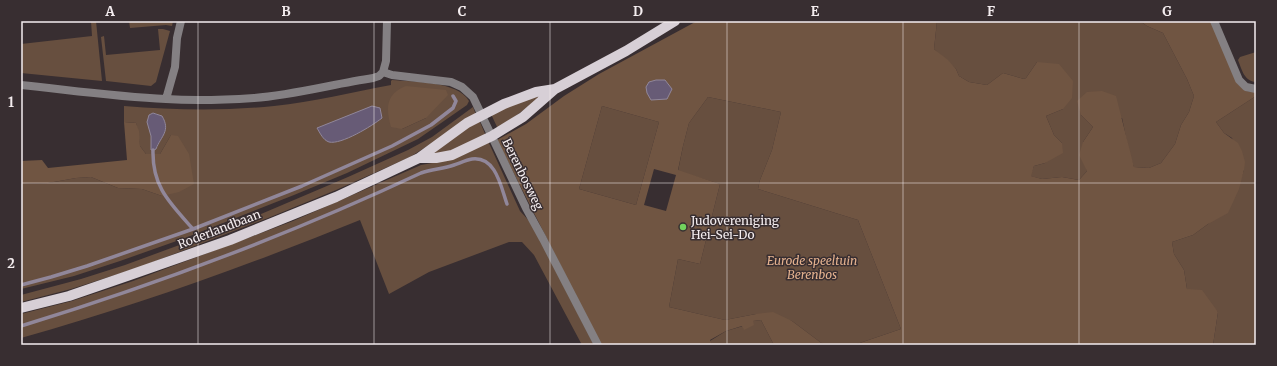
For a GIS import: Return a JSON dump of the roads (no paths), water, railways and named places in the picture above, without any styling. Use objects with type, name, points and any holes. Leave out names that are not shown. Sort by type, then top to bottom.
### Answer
[{"type":"main road","name":"Roderlandbaan","points":[[419,158],[436,158],[452,155],[492,136],[523,117],[555,89],[626,51],[676,21]]},
{"type":"main road","name":"Roderlandbaan","points":[[21,308],[69,296],[230,240],[336,197],[419,158],[467,123],[483,114],[521,97],[536,92],[555,89]]},
{"type":"street","points":[[166,100],[175,67],[177,38],[181,21]]},
{"type":"street","points":[[21,85],[105,95],[166,100],[255,98],[287,94],[379,76],[383,72],[386,61],[387,21]]},
{"type":"street","points":[[1214,21],[1239,80],[1242,84],[1249,88],[1256,89]]},
{"type":"street","name":"Berenbosweg","points":[[383,72],[392,75],[446,81],[462,87],[473,97],[483,114],[526,208],[547,245],[598,345]]},
{"type":"waterway","points":[[21,285],[87,266],[193,229],[302,186],[392,146],[431,125],[453,108],[456,101],[453,96]]},
{"type":"waterway","points":[[153,150],[153,163],[159,184],[164,194],[193,229]]},
{"type":"waterway","points":[[21,326],[123,293],[224,257],[323,217],[421,173],[450,166],[470,159],[480,159],[487,162],[492,167],[500,182],[507,204]]},
{"type":"place","name":"Judovereniging Hei-Sei-Do","points":[[683,227]]},
{"type":"park label","name":"Eurode speeltuin Berenbos","points":[[812,267]]}]
